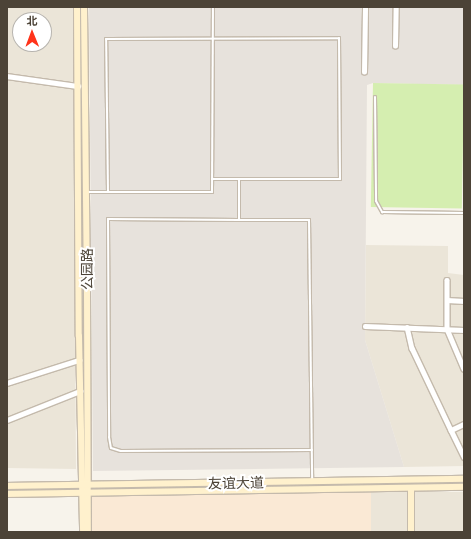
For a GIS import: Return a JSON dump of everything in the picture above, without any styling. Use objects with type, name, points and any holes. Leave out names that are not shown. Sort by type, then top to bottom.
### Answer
[{"type":"street","points":[[77,7],[80,391],[84,485]]},
{"type":"street","name":"公园路","points":[[84,7],[86,192],[84,485],[88,532]]},
{"type":"street","points":[[364,72],[365,7]]},
{"type":"street","points":[[395,46],[396,7]]},
{"type":"street","points":[[7,76],[78,86]]},
{"type":"street","points":[[447,280],[447,329],[464,369]]},
{"type":"street","points":[[447,300],[464,301]]},
{"type":"street","points":[[365,326],[464,330]]},
{"type":"street","points":[[407,327],[412,348],[463,454]]},
{"type":"street","points":[[7,383],[80,360]]},
{"type":"street","points":[[7,420],[80,391]]},
{"type":"street","points":[[451,430],[464,424]]},
{"type":"street","name":"友谊大道","points":[[7,486],[464,479]]},
{"type":"street","points":[[411,488],[411,532]]},
{"type":"street","name":"友谊大道","points":[[7,494],[464,488]]},
{"type":"street","points":[[83,532],[85,493]]},
{"type":"lane","points":[[86,192],[212,192],[212,7]]},
{"type":"lane","points":[[108,192],[106,38],[339,38],[340,179],[212,179]]},
{"type":"lane","points":[[376,97],[376,201],[382,212],[464,213]]},
{"type":"lane","points":[[239,179],[239,220]]},
{"type":"lane","points":[[312,450],[121,451],[111,448],[108,437],[108,219],[309,220],[312,450],[312,481]]},
{"type":"shaded area","points":[[7,7],[73,7],[76,469],[7,468]]},
{"type":"shaded area","points":[[89,7],[464,7],[464,85],[373,83],[367,85],[365,340],[404,467],[93,471]]},
{"type":"shaded area","points":[[366,245],[448,246],[448,273],[464,275],[464,466],[404,467],[365,340]]},
{"type":"shaded area","points":[[371,488],[411,489],[410,532],[370,531]]},
{"type":"shaded area","points":[[88,491],[371,491],[371,532],[88,532]]},
{"type":"shaded area","points":[[414,492],[464,492],[464,532],[414,532]]},
{"type":"green space","points":[[373,83],[464,85],[462,209],[371,207]]}]
